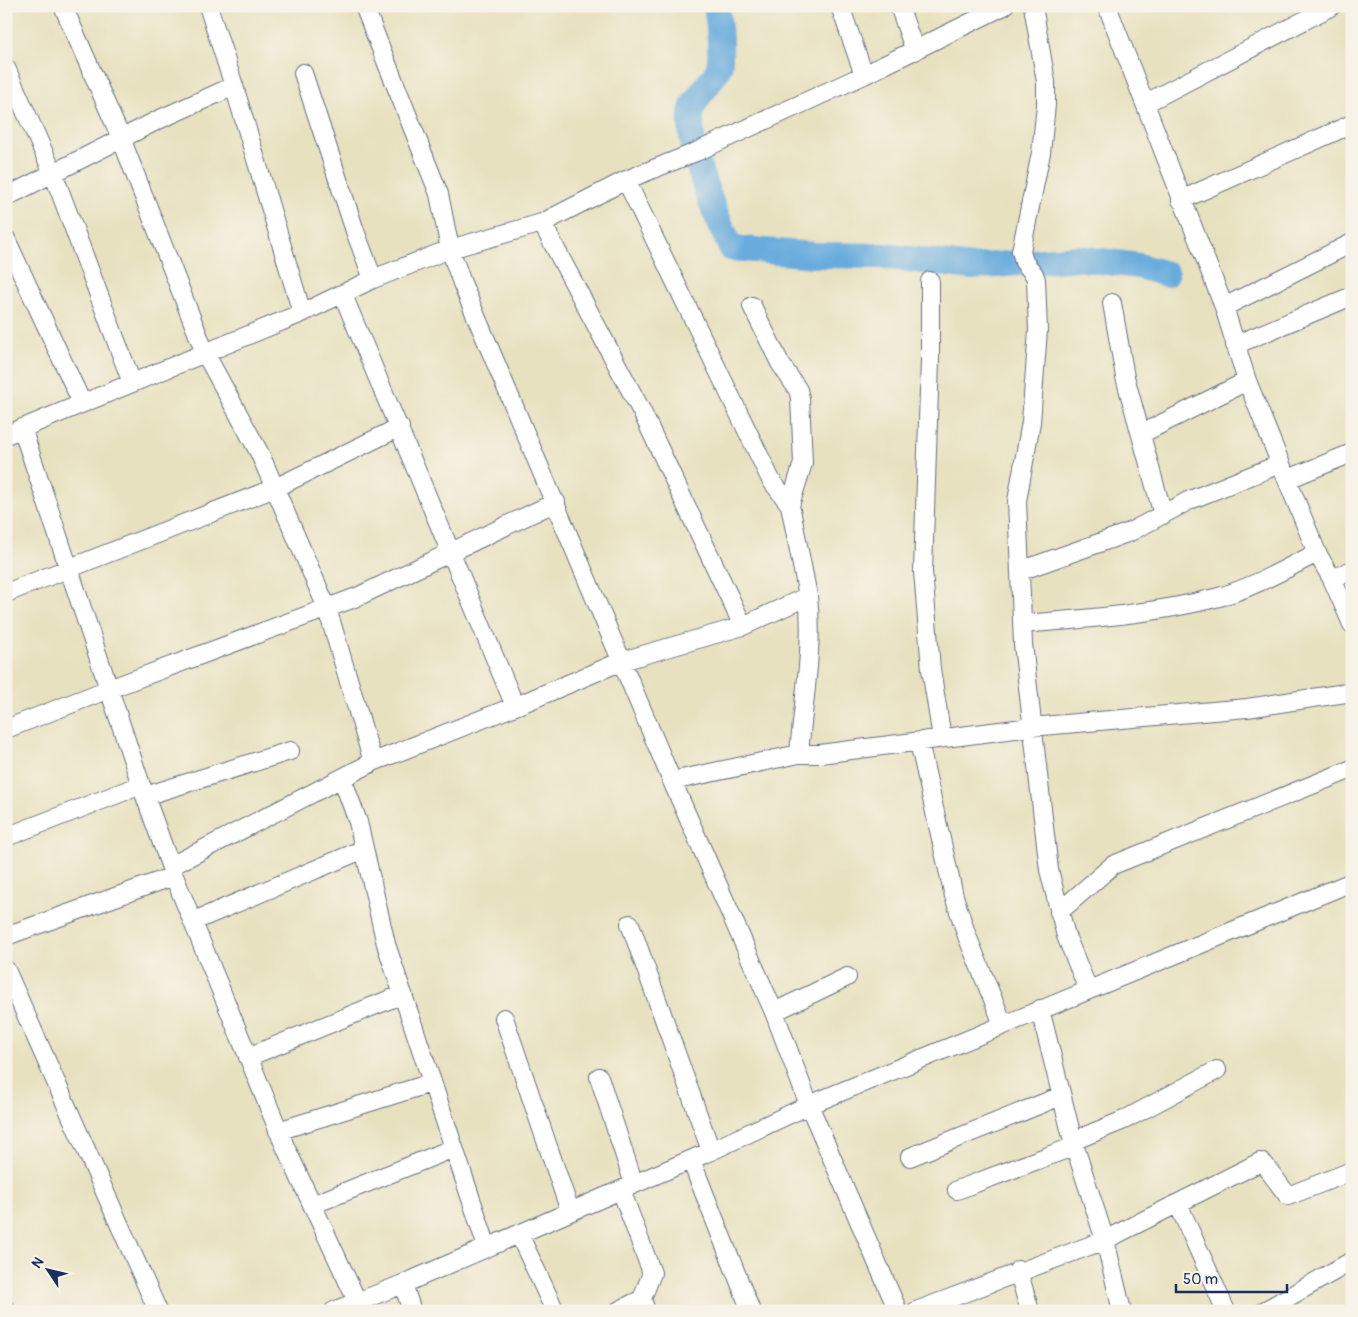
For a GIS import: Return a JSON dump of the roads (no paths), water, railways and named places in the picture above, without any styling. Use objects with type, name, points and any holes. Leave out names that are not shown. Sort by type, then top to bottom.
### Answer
[{"type":"street","points":[[63,6],[121,138],[205,353],[260,454],[327,608],[373,762]]},
{"type":"street","points":[[208,6],[302,313]]},
{"type":"street","points":[[364,6],[439,194],[450,249],[462,283],[556,502],[672,781],[774,1012],[809,1105],[898,1311]]},
{"type":"street","points":[[840,6],[864,75]]},
{"type":"street","points":[[899,6],[915,51]]},
{"type":"street","points":[[357,1302],[278,1131],[172,871],[69,567],[14,431],[302,313],[373,279],[450,249],[542,222],[626,180],[696,152],[864,75],[1004,6]]},
{"type":"street","points":[[1033,6],[1046,82],[1046,105],[1041,153],[1022,244],[1024,262],[1034,274],[1036,280],[1038,330],[1031,422],[1017,501],[1022,624],[1031,726],[1049,870],[1058,912],[1088,989]]},
{"type":"street","points":[[1107,6],[1224,307],[1247,381],[1317,553],[1332,579],[1352,624]]},
{"type":"street","points":[[1146,103],[1332,6]]},
{"type":"street","points":[[6,68],[52,174],[132,383]]},
{"type":"street","points":[[303,73],[355,231],[373,279]]},
{"type":"street","points":[[6,197],[121,138],[234,86]]},
{"type":"street","points":[[1181,200],[1352,124]]},
{"type":"street","points":[[626,180],[771,480],[790,505],[811,619],[810,652],[799,754]]},
{"type":"street","points":[[542,222],[642,412],[742,626]]},
{"type":"street","points":[[6,239],[82,403]]},
{"type":"street","points":[[1224,307],[1352,243]]},
{"type":"street","points":[[930,281],[930,361],[923,571],[931,669],[942,738]]},
{"type":"street","points":[[343,295],[515,706]]},
{"type":"street","points":[[1235,345],[1352,296]]},
{"type":"street","points":[[1112,303],[1126,376],[1163,516]]},
{"type":"street","points":[[752,306],[775,355],[798,390],[800,398],[803,463],[790,505]]},
{"type":"street","points":[[1141,434],[1247,381]]},
{"type":"street","points":[[6,593],[275,488],[400,428]]},
{"type":"street","points":[[1020,570],[1130,532],[1190,500],[1284,471],[1352,453]]},
{"type":"street","points":[[6,729],[357,597],[556,502]]},
{"type":"street","points":[[1022,624],[1098,618],[1171,608],[1221,596],[1259,582],[1317,553]]},
{"type":"street","points":[[1332,579],[1352,570]]},
{"type":"street","points":[[6,936],[172,871],[373,762],[622,661],[742,626],[808,596]]},
{"type":"street","points":[[672,781],[799,754],[820,754],[1031,726],[1247,708],[1352,692]]},
{"type":"street","points":[[919,742],[954,896],[967,936],[1003,1024]]},
{"type":"street","points":[[6,837],[143,790],[290,751]]},
{"type":"street","points":[[1058,912],[1113,865],[1352,768]]},
{"type":"street","points":[[342,778],[358,822],[386,944],[487,1246]]},
{"type":"street","points":[[194,921],[364,849]]},
{"type":"street","points":[[334,1311],[403,1284],[487,1246],[711,1152],[809,1105],[1352,882]]},
{"type":"street","points":[[630,924],[711,1152]]},
{"type":"street","points":[[6,970],[158,1311]]},
{"type":"street","points":[[774,1012],[847,977]]},
{"type":"street","points":[[248,1057],[403,994]]},
{"type":"street","points":[[1040,1009],[1061,1096],[1104,1240],[1122,1311]]},
{"type":"street","points":[[504,1018],[570,1212]]},
{"type":"street","points":[[957,1190],[1074,1143],[1124,1120],[1217,1070]]},
{"type":"street","points":[[599,1078],[652,1273],[644,1305],[618,1311]]},
{"type":"street","points":[[278,1131],[431,1083]]},
{"type":"street","points":[[910,1157],[1061,1096]]},
{"type":"street","points":[[312,1205],[454,1148]]},
{"type":"street","points":[[691,1160],[751,1311]]},
{"type":"street","points":[[916,1311],[1018,1270],[1104,1240],[1260,1162],[1264,1164],[1288,1196],[1352,1171]]},
{"type":"street","points":[[1178,1204],[1226,1311]]},
{"type":"street","points":[[519,1234],[555,1311]]},
{"type":"street","points":[[1264,1311],[1352,1261]]},
{"type":"street","points":[[1018,1270],[1030,1311]]},
{"type":"street","points":[[403,1284],[412,1311]]},
{"type":"waterway","points":[[716,6],[720,37],[719,67],[692,108],[691,129],[698,164],[704,182],[731,248],[814,255],[884,256],[972,267],[1078,258],[1139,266],[1166,274]]}]
